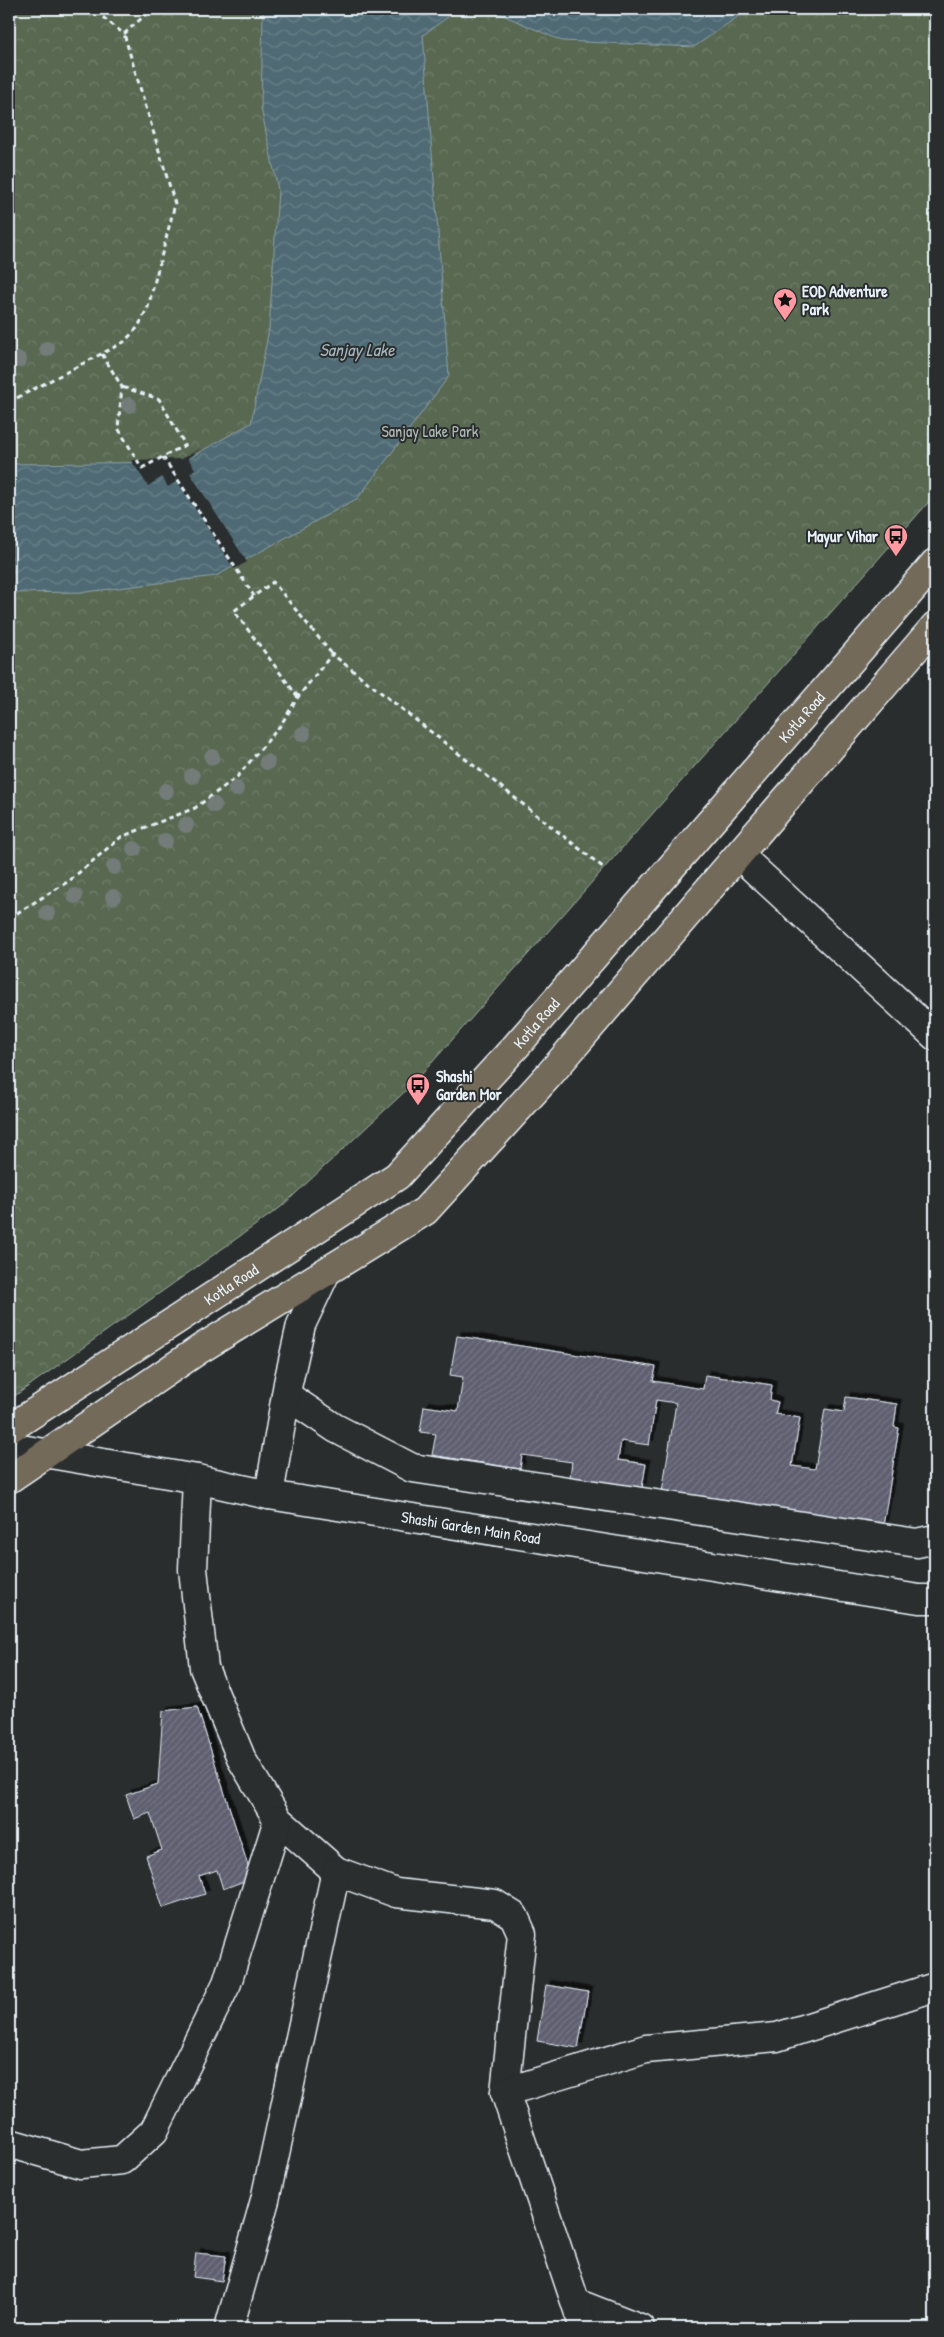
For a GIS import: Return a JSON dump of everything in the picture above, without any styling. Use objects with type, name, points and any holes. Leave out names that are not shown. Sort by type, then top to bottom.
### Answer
[{"type":"main road","name":"Kotla Road","points":[[9,1429],[397,1176],[517,1045],[935,563]]},
{"type":"main road","points":[[9,1479],[200,1349],[425,1211],[549,1075],[935,626]]},
{"type":"street","points":[[739,855],[935,1036]]},
{"type":"street","points":[[269,1495],[300,1325],[326,1272]]},
{"type":"street","points":[[286,1395],[335,1428],[412,1468],[917,1543],[935,1539]]},
{"type":"street","name":"Shashi Garden Main Road","points":[[9,1447],[197,1479],[269,1495],[910,1597],[935,1599]]},
{"type":"street","points":[[197,1479],[193,1569],[204,1668],[242,1760],[278,1820],[336,1871],[396,1893],[495,1904],[514,1916],[522,1934],[505,2092],[584,2328]]},
{"type":"street","points":[[9,2143],[81,2164],[122,2160],[154,2132],[228,1983],[278,1820]]},
{"type":"street","points":[[230,2328],[265,2200],[336,1871]]},
{"type":"street","points":[[505,2092],[646,2048],[777,2037],[935,1987]]},
{"type":"street","points":[[576,2303],[640,2328]]},
{"type":"path","points":[[9,402],[124,342],[138,327],[148,307],[175,204],[124,34],[100,15],[86,9]]},
{"type":"path","points":[[124,34],[152,9]]},
{"type":"path","points":[[102,354],[122,387],[118,428],[142,468],[185,445],[160,400],[122,387]]},
{"type":"path","points":[[163,457],[254,596]]},
{"type":"path","points":[[298,697],[234,611],[273,582],[332,654],[604,868]]},
{"type":"path","points":[[9,918],[68,881],[122,837],[195,808],[237,777],[280,726],[298,697],[332,654]]},
{"type":"green space","name":"Sanjay Lake Park","points":[[9,9],[935,9],[935,495],[413,1084],[281,1207],[9,1400]]},
{"type":"water","name":"Sanjay Lake","points":[[265,9],[459,9],[423,35],[449,376],[358,498],[216,576],[86,592],[9,593],[9,464],[182,462],[251,423],[269,329],[278,190],[261,108],[263,11]]},
{"type":"water","points":[[489,9],[749,9],[694,47],[562,41]]},
{"type":"pier","points":[[202,448],[188,458],[195,469],[190,473],[247,562],[234,569],[177,481],[168,487],[162,477],[148,486],[131,460],[181,459]]},
{"type":"building","points":[[457,1336],[656,1367],[653,1381],[703,1389],[705,1375],[772,1385],[770,1400],[778,1402],[775,1414],[800,1418],[792,1466],[815,1469],[825,1409],[844,1412],[846,1397],[897,1404],[894,1427],[899,1428],[883,1526],[662,1492],[676,1403],[656,1400],[649,1445],[621,1441],[618,1460],[646,1464],[642,1488],[570,1477],[572,1462],[522,1455],[520,1469],[432,1455],[436,1434],[420,1432],[424,1406],[458,1411],[463,1377],[450,1375]]},
{"type":"building","points":[[197,1707],[252,1878],[223,1889],[217,1870],[199,1876],[205,1894],[163,1908],[146,1856],[162,1850],[150,1813],[134,1819],[126,1795],[158,1784],[163,1711]]},
{"type":"building","points":[[546,1985],[588,1992],[578,2048],[537,2041]]},
{"type":"building","points":[[196,2253],[226,2256],[222,2281],[193,2277]]},
{"type":"place","name":"EOD Adventure Park","points":[[785,321]]},
{"type":"place","name":"Mayur Vihar","points":[[896,557]]},
{"type":"place","name":"Shashi Garden Mor","points":[[418,1106]]}]
